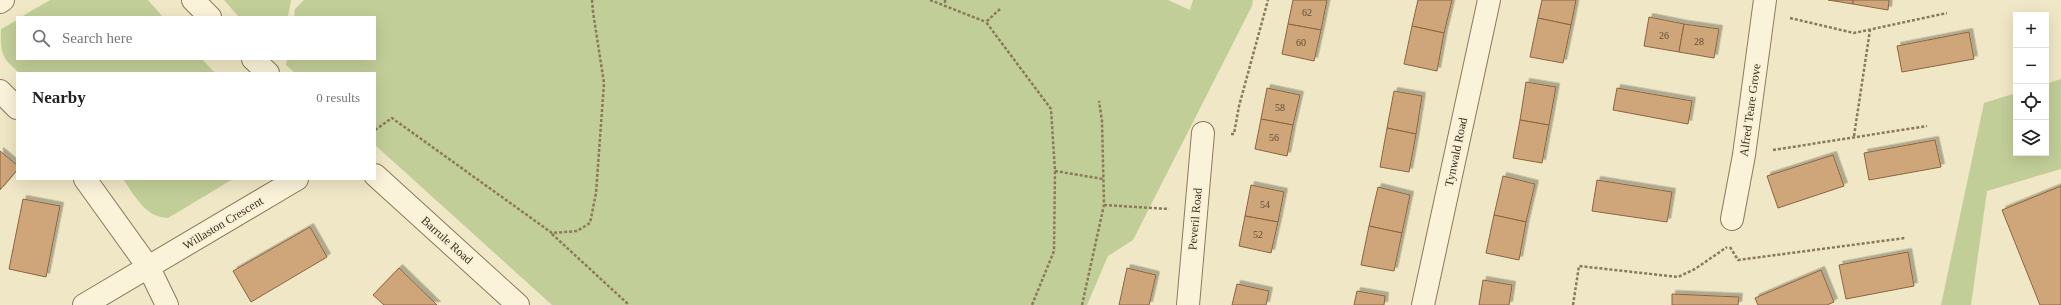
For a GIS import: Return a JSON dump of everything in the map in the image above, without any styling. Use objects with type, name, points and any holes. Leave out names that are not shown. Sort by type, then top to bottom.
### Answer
[{"type":"street","points":[[193,0],[209,16]]},
{"type":"street","name":"Tynwald Road","points":[[1423,305],[1489,0]]},
{"type":"street","name":"Alfred Teare Grove","points":[[1732,219],[1744,154],[1764,6]]},
{"type":"street","points":[[254,60],[267,72]]},
{"type":"street","points":[[0,91],[16,107]]},
{"type":"street","name":"Peveril Road","points":[[1188,305],[1203,133]]},
{"type":"street","name":"Barrule Road","points":[[376,176],[518,305]]},
{"type":"street","points":[[86,180],[149,268],[167,305]]},
{"type":"street","name":"Willaston Crescent","points":[[84,305],[149,268],[295,180]]},
{"type":"path","points":[[552,233],[577,231],[590,223],[596,193],[604,83],[592,0]]},
{"type":"path","points":[[930,0],[986,22],[1051,109],[1055,171],[1054,252],[1032,305]]},
{"type":"path","points":[[945,0],[945,5]]},
{"type":"path","points":[[1203,133],[1234,134],[1239,106],[1268,0]]},
{"type":"path","points":[[1764,6],[1854,32],[1870,30],[1896,23],[1947,13]]},
{"type":"path","points":[[986,22],[1000,9]]},
{"type":"path","points":[[1854,136],[1870,30]]},
{"type":"path","points":[[1082,305],[1104,205],[1102,121],[1099,101]]},
{"type":"path","points":[[376,129],[392,118],[552,233],[629,305]]},
{"type":"path","points":[[1744,154],[1927,126]]},
{"type":"path","points":[[1055,171],[1103,179]]},
{"type":"path","points":[[1104,205],[1196,210]]},
{"type":"path","points":[[1573,305],[1579,266],[1678,277],[1695,269],[1730,245],[1738,260],[1904,238]]},
{"type":"green space","points":[[50,0],[148,0],[162,16],[23,16]]},
{"type":"green space","points":[[224,0],[291,0],[288,16],[238,16]]},
{"type":"green space","points":[[304,0],[1168,0],[1190,10],[1193,0],[1253,0],[1252,6],[1133,240],[1108,256],[1087,305],[552,305],[376,146],[376,72],[294,72],[286,65],[287,60],[376,60],[376,16],[294,16],[295,9]]},
{"type":"green space","points":[[16,21],[16,60],[203,60],[214,72],[19,72],[9,64],[3,55],[1,29]]},
{"type":"green space","points":[[2061,79],[2061,169],[1987,191],[1971,305],[1941,305],[1984,103],[2013,94],[2013,156],[2049,156],[2049,83]]},
{"type":"green space","points":[[124,180],[231,180],[168,218],[153,214],[136,199]]},
{"type":"building","points":[[1293,0],[1327,0],[1321,30],[1288,24]]},
{"type":"building","points":[[1418,0],[1452,0],[1444,33],[1412,26]]},
{"type":"building","points":[[1542,0],[1576,0],[1571,25],[1538,18]]},
{"type":"building","points":[[1828,0],[1853,0],[1853,4]]},
{"type":"building","points":[[1853,0],[1889,0],[1888,10],[1853,4]]},
{"type":"building","points":[[1649,17],[1684,24],[1679,52],[1644,46]]},
{"type":"building","points":[[1538,18],[1571,25],[1563,63],[1530,57]]},
{"type":"building","points":[[1288,24],[1321,30],[1314,61],[1282,54]]},
{"type":"building","points":[[1684,24],[1719,29],[1714,58],[1679,52]]},
{"type":"building","points":[[1412,26],[1444,33],[1437,71],[1404,64]]},
{"type":"building","points":[[1969,32],[1974,59],[1902,72],[1897,46]]},
{"type":"building","points":[[1526,82],[1556,87],[1549,125],[1520,120]]},
{"type":"building","points":[[1267,88],[1300,95],[1293,125],[1261,119]]},
{"type":"building","points":[[1617,88],[1692,101],[1688,124],[1613,110]]},
{"type":"building","points":[[1394,91],[1422,96],[1416,134],[1387,128]]},
{"type":"building","points":[[1261,119],[1293,125],[1287,156],[1255,149]]},
{"type":"building","points":[[1520,120],[1549,125],[1542,163],[1513,158]]},
{"type":"building","points":[[1387,128],[1416,134],[1409,172],[1380,167]]},
{"type":"building","points":[[1935,140],[1941,167],[1869,180],[1864,153]]},
{"type":"building","points":[[0,151],[16,164],[16,171],[0,190]]},
{"type":"building","points":[[1833,155],[1844,186],[1778,208],[1767,176]]},
{"type":"building","points":[[1503,176],[1535,184],[1526,222],[1494,215]]},
{"type":"building","points":[[1597,180],[1672,192],[1667,222],[1592,211]]},
{"type":"building","points":[[1251,185],[1284,192],[1278,222],[1245,216]]},
{"type":"building","points":[[2061,186],[2061,305],[2040,305],[2002,210]]},
{"type":"building","points":[[1378,187],[1410,195],[1402,233],[1369,226]]},
{"type":"building","points":[[23,199],[60,206],[46,277],[9,269]]},
{"type":"building","points":[[1494,215],[1526,222],[1519,260],[1486,253]]},
{"type":"building","points":[[1245,216],[1278,222],[1271,253],[1239,246]]},
{"type":"building","points":[[1369,226],[1402,233],[1394,271],[1361,265]]},
{"type":"building","points":[[310,227],[327,257],[251,302],[233,271]]},
{"type":"building","points":[[1908,252],[1914,286],[1846,299],[1839,265]]},
{"type":"building","points":[[399,268],[437,305],[384,305],[373,295]]},
{"type":"building","points":[[1127,268],[1156,275],[1149,305],[1119,305]]},
{"type":"building","points":[[1821,270],[1834,302],[1827,305],[1758,305],[1755,298]]},
{"type":"building","points":[[1483,280],[1512,285],[1509,305],[1479,305]]},
{"type":"building","points":[[1237,284],[1269,291],[1266,305],[1232,305]]},
{"type":"building","points":[[1357,291],[1385,296],[1384,305],[1354,305]]},
{"type":"building","points":[[1672,294],[1739,297],[1738,305],[1672,305]]}]
